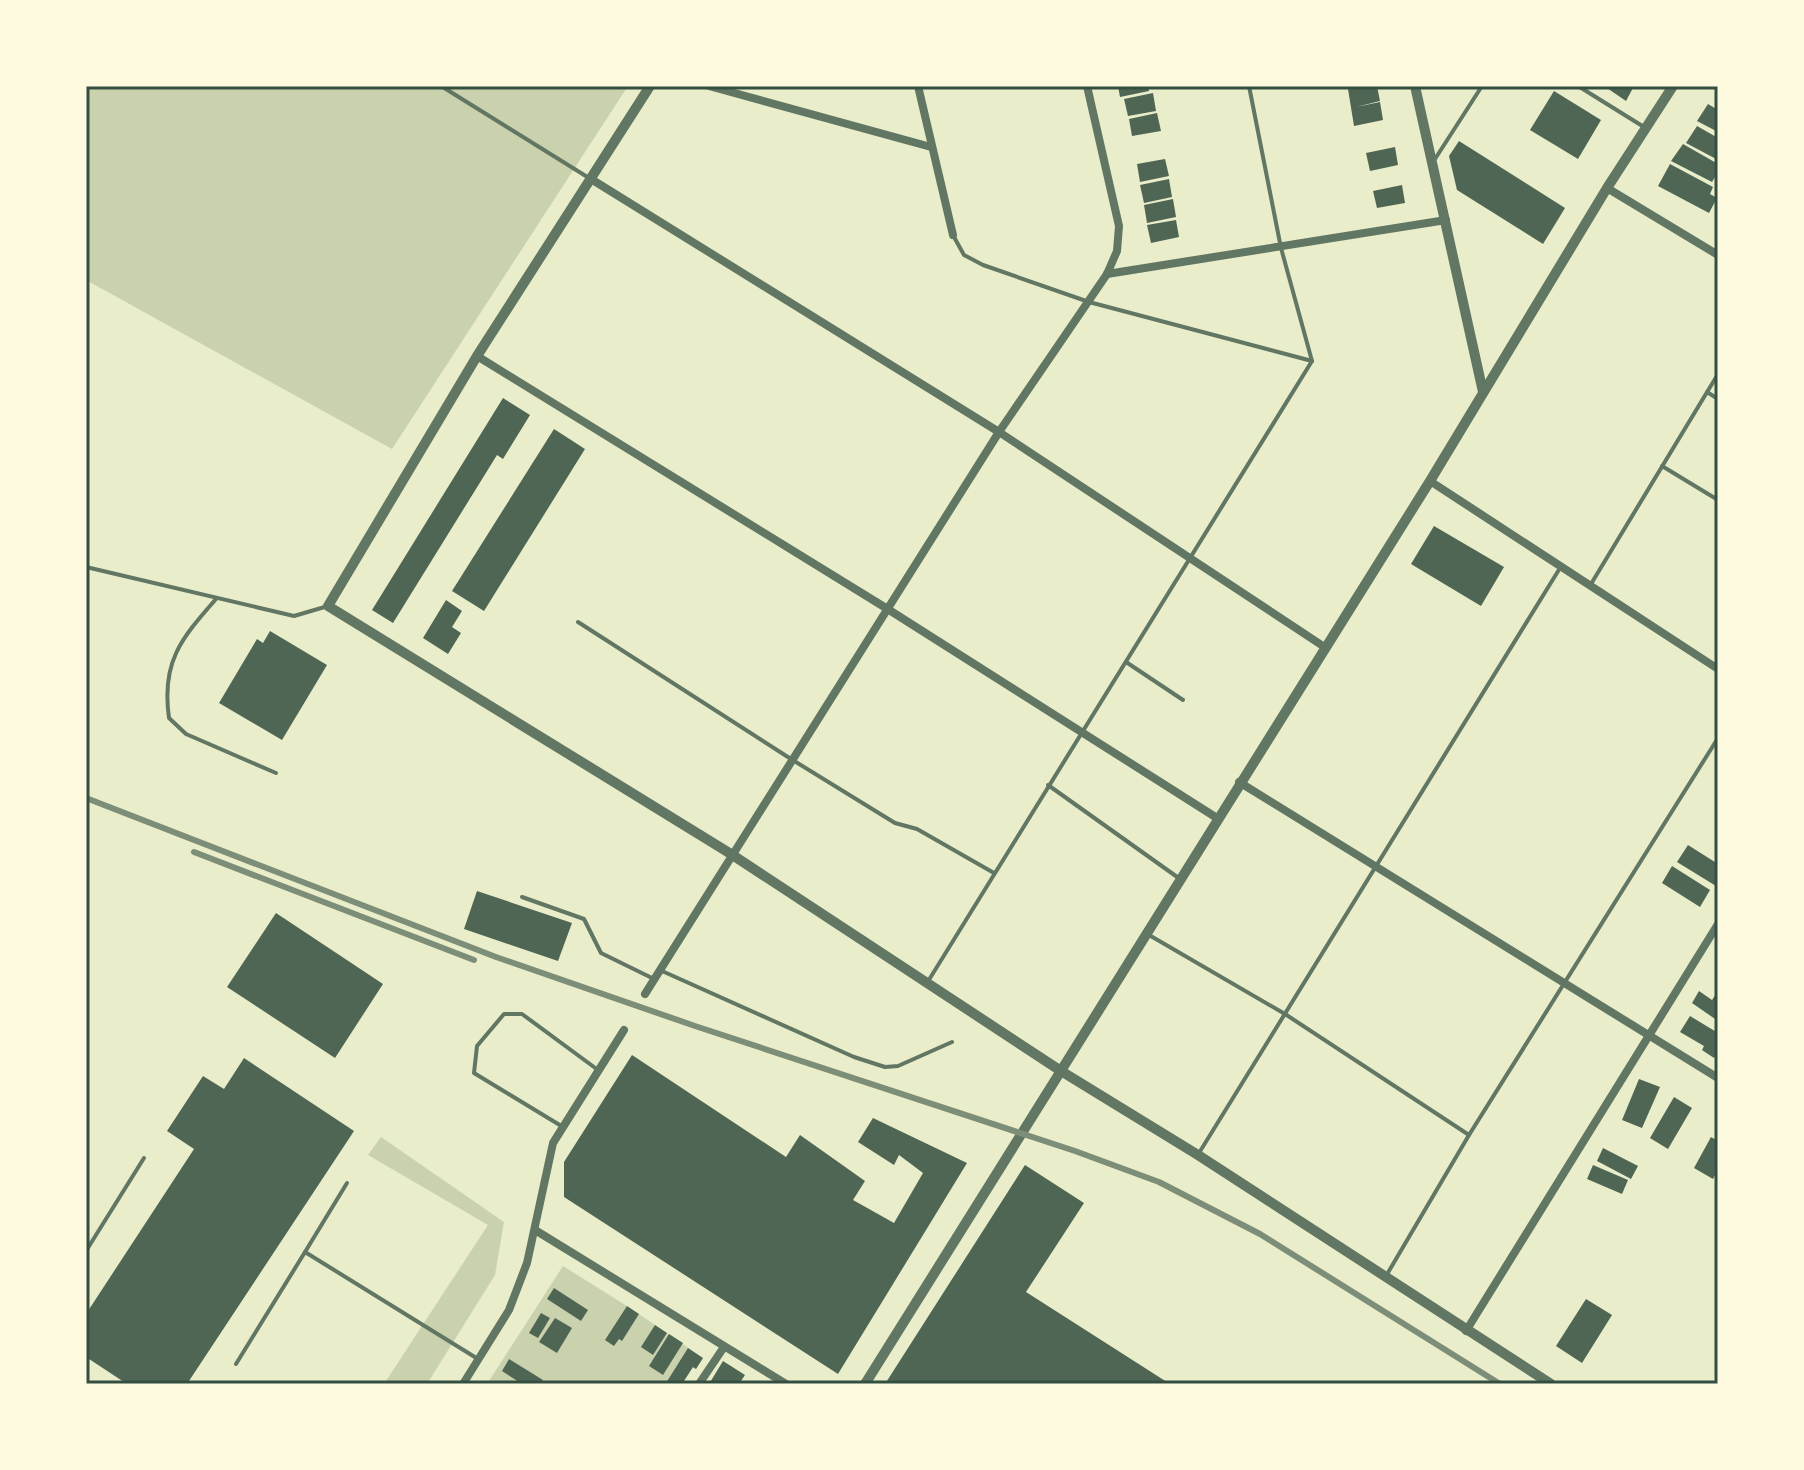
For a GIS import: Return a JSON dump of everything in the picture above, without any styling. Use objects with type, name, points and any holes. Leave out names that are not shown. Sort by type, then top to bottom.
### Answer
[{"type":"street","points":[[650,86],[477,356],[328,606],[731,854],[1061,1071],[1198,1155],[1551,1384]]},
{"type":"street","points":[[709,86],[931,147]]},
{"type":"street","points":[[918,86],[953,235]]},
{"type":"street","points":[[645,994],[886,608],[999,432],[1107,274],[1117,251],[1119,226],[1087,86]]},
{"type":"street","points":[[1415,86],[1483,392]]},
{"type":"street","points":[[865,1384],[1430,481],[1607,188],[1673,86]]},
{"type":"street","points":[[591,179],[999,432],[1326,648]]},
{"type":"street","points":[[1607,188],[1718,255]]},
{"type":"street","points":[[1107,274],[1446,220]]},
{"type":"street","points":[[477,356],[886,608],[1217,818]]},
{"type":"street","points":[[1430,481],[1718,669]]},
{"type":"street","points":[[1239,782],[1718,1078]]},
{"type":"street","points":[[1466,1331],[1718,924]]},
{"type":"street","points":[[463,1384],[509,1310],[527,1263],[553,1143],[624,1030]]},
{"type":"street","points":[[535,1230],[786,1384]]},
{"type":"street","points":[[699,1384],[724,1347]]},
{"type":"lane","points":[[441,86],[591,179]]},
{"type":"lane","points":[[927,983],[1312,361],[1281,248],[1249,86]]},
{"type":"lane","points":[[1434,161],[1482,86]]},
{"type":"lane","points":[[1578,86],[1646,128]]},
{"type":"lane","points":[[953,235],[964,255],[983,265],[1089,302],[1312,361]]},
{"type":"lane","points":[[1590,586],[1718,374]]},
{"type":"lane","points":[[1707,392],[1718,399]]},
{"type":"lane","points":[[1662,466],[1718,500]]},
{"type":"lane","points":[[86,567],[294,616],[328,606]]},
{"type":"lane","points":[[1198,1155],[1561,567]]},
{"type":"lane","points":[[216,599],[189,630],[173,659],[165,691],[169,718],[186,734],[276,773]]},
{"type":"lane","points":[[578,622],[895,823],[917,829],[994,873]]},
{"type":"lane","points":[[1126,662],[1183,700]]},
{"type":"lane","points":[[1385,1278],[1469,1135],[1718,738]]},
{"type":"lane","points":[[1048,785],[1180,879]]},
{"type":"lane","points":[[522,897],[584,919],[601,953],[654,979]]},
{"type":"lane","points":[[1146,934],[1285,1014],[1469,1135]]},
{"type":"lane","points":[[660,970],[854,1057],[885,1067],[898,1066],[952,1042]]},
{"type":"lane","points":[[563,1127],[474,1073],[477,1046],[504,1014],[522,1014],[598,1070]]},
{"type":"lane","points":[[86,1251],[144,1158]]},
{"type":"lane","points":[[236,1364],[347,1183]]},
{"type":"lane","points":[[305,1252],[478,1359]]},
{"type":"green space","points":[[86,86],[628,86],[392,449],[86,280]]},
{"type":"green space","points":[[381,1137],[504,1222],[495,1275],[427,1384],[384,1384],[488,1225],[368,1155]]},
{"type":"green space","points":[[563,1266],[627,1306],[619,1339],[639,1314],[703,1358],[696,1369],[692,1368],[682,1384],[487,1384]]},
{"type":"building","points":[[1118,86],[1148,86],[1149,91],[1120,97]]},
{"type":"building","points":[[1377,86],[1380,101],[1356,107],[1380,102],[1383,120],[1354,126],[1348,89]]},
{"type":"building","points":[[1604,86],[1634,86],[1626,101]]},
{"type":"building","points":[[1554,91],[1601,120],[1578,159],[1530,130]]},
{"type":"building","points":[[1153,93],[1156,111],[1128,116],[1124,99]]},
{"type":"building","points":[[1708,104],[1718,110],[1718,132],[1697,121]]},
{"type":"building","points":[[1157,113],[1161,131],[1132,136],[1129,119]]},
{"type":"building","points":[[1697,126],[1718,138],[1718,160],[1686,143]]},
{"type":"building","points":[[1459,141],[1565,208],[1543,244],[1457,190],[1449,156]]},
{"type":"building","points":[[1683,144],[1718,164],[1718,172],[1712,182],[1671,161]]},
{"type":"building","points":[[1395,147],[1398,165],[1370,171],[1366,153]]},
{"type":"building","points":[[1165,159],[1169,176],[1140,182],[1137,164]]},
{"type":"building","points":[[1670,164],[1713,187],[1710,194],[1717,198],[1709,213],[1658,186]]},
{"type":"building","points":[[1169,179],[1172,197],[1144,203],[1140,185]]},
{"type":"building","points":[[1402,185],[1405,203],[1377,208],[1373,191]]},
{"type":"building","points":[[1173,199],[1176,217],[1147,223],[1144,205]]},
{"type":"building","points":[[1176,220],[1179,237],[1151,243],[1147,225]]},
{"type":"building","points":[[503,398],[530,415],[503,459],[497,455],[393,623],[372,610]]},
{"type":"building","points":[[554,429],[585,449],[484,611],[452,591]]},
{"type":"building","points":[[1434,526],[1504,567],[1481,606],[1411,564]]},
{"type":"building","points":[[446,600],[462,611],[452,627],[461,633],[448,654],[423,638]]},
{"type":"building","points":[[270,631],[327,665],[282,740],[219,703],[257,639],[263,643]]},
{"type":"building","points":[[1688,845],[1718,864],[1716,886],[1677,862]]},
{"type":"building","points":[[1672,866],[1710,890],[1700,907],[1662,883]]},
{"type":"building","points":[[477,891],[572,923],[558,961],[464,929]]},
{"type":"building","points":[[276,913],[383,984],[335,1058],[227,987]]},
{"type":"building","points":[[1699,991],[1712,1000],[1718,991],[1718,1021],[1692,1003]]},
{"type":"building","points":[[1690,1016],[1718,1033],[1718,1052],[1714,1058],[1702,1050],[1704,1046],[1680,1032]]},
{"type":"building","points":[[632,1055],[786,1157],[800,1135],[865,1181],[853,1200],[894,1223],[923,1173],[899,1155],[894,1165],[858,1142],[873,1118],[967,1163],[838,1374],[564,1197],[564,1162]]},
{"type":"building","points":[[244,1058],[354,1131],[187,1384],[127,1384],[86,1357],[86,1314],[194,1149],[167,1131],[203,1076],[224,1089]]},
{"type":"building","points":[[1639,1079],[1660,1087],[1642,1128],[1622,1120]]},
{"type":"building","points":[[1674,1097],[1692,1108],[1668,1149],[1650,1138]]},
{"type":"building","points":[[1711,1137],[1718,1141],[1718,1169],[1713,1179],[1694,1168]]},
{"type":"building","points":[[1603,1148],[1638,1166],[1631,1179],[1597,1161]]},
{"type":"building","points":[[1025,1165],[1084,1203],[1026,1292],[1170,1384],[885,1384]]},
{"type":"building","points":[[1593,1165],[1628,1180],[1622,1194],[1587,1179]]},
{"type":"building","points":[[554,1288],[588,1310],[581,1321],[547,1299]]},
{"type":"building","points":[[1586,1299],[1612,1315],[1582,1363],[1556,1346]]},
{"type":"building","points":[[627,1306],[639,1314],[622,1341],[619,1339],[614,1346],[605,1340]]},
{"type":"building","points":[[541,1313],[550,1318],[538,1338],[529,1333]]},
{"type":"building","points":[[555,1318],[572,1328],[557,1353],[539,1342]]},
{"type":"building","points":[[655,1325],[667,1333],[653,1355],[641,1347]]},
{"type":"building","points":[[669,1334],[683,1343],[663,1375],[649,1366]]},
{"type":"building","points":[[688,1348],[703,1358],[682,1384],[666,1383]]},
{"type":"building","points":[[509,1359],[543,1380],[540,1384],[522,1384],[502,1371]]},
{"type":"building","points":[[723,1361],[745,1375],[739,1384],[709,1384]]},
{"type":"railway","points":[[86,798],[496,957],[1159,1182],[1260,1234],[1500,1384]]},
{"type":"railway","points":[[194,852],[474,960]]}]
